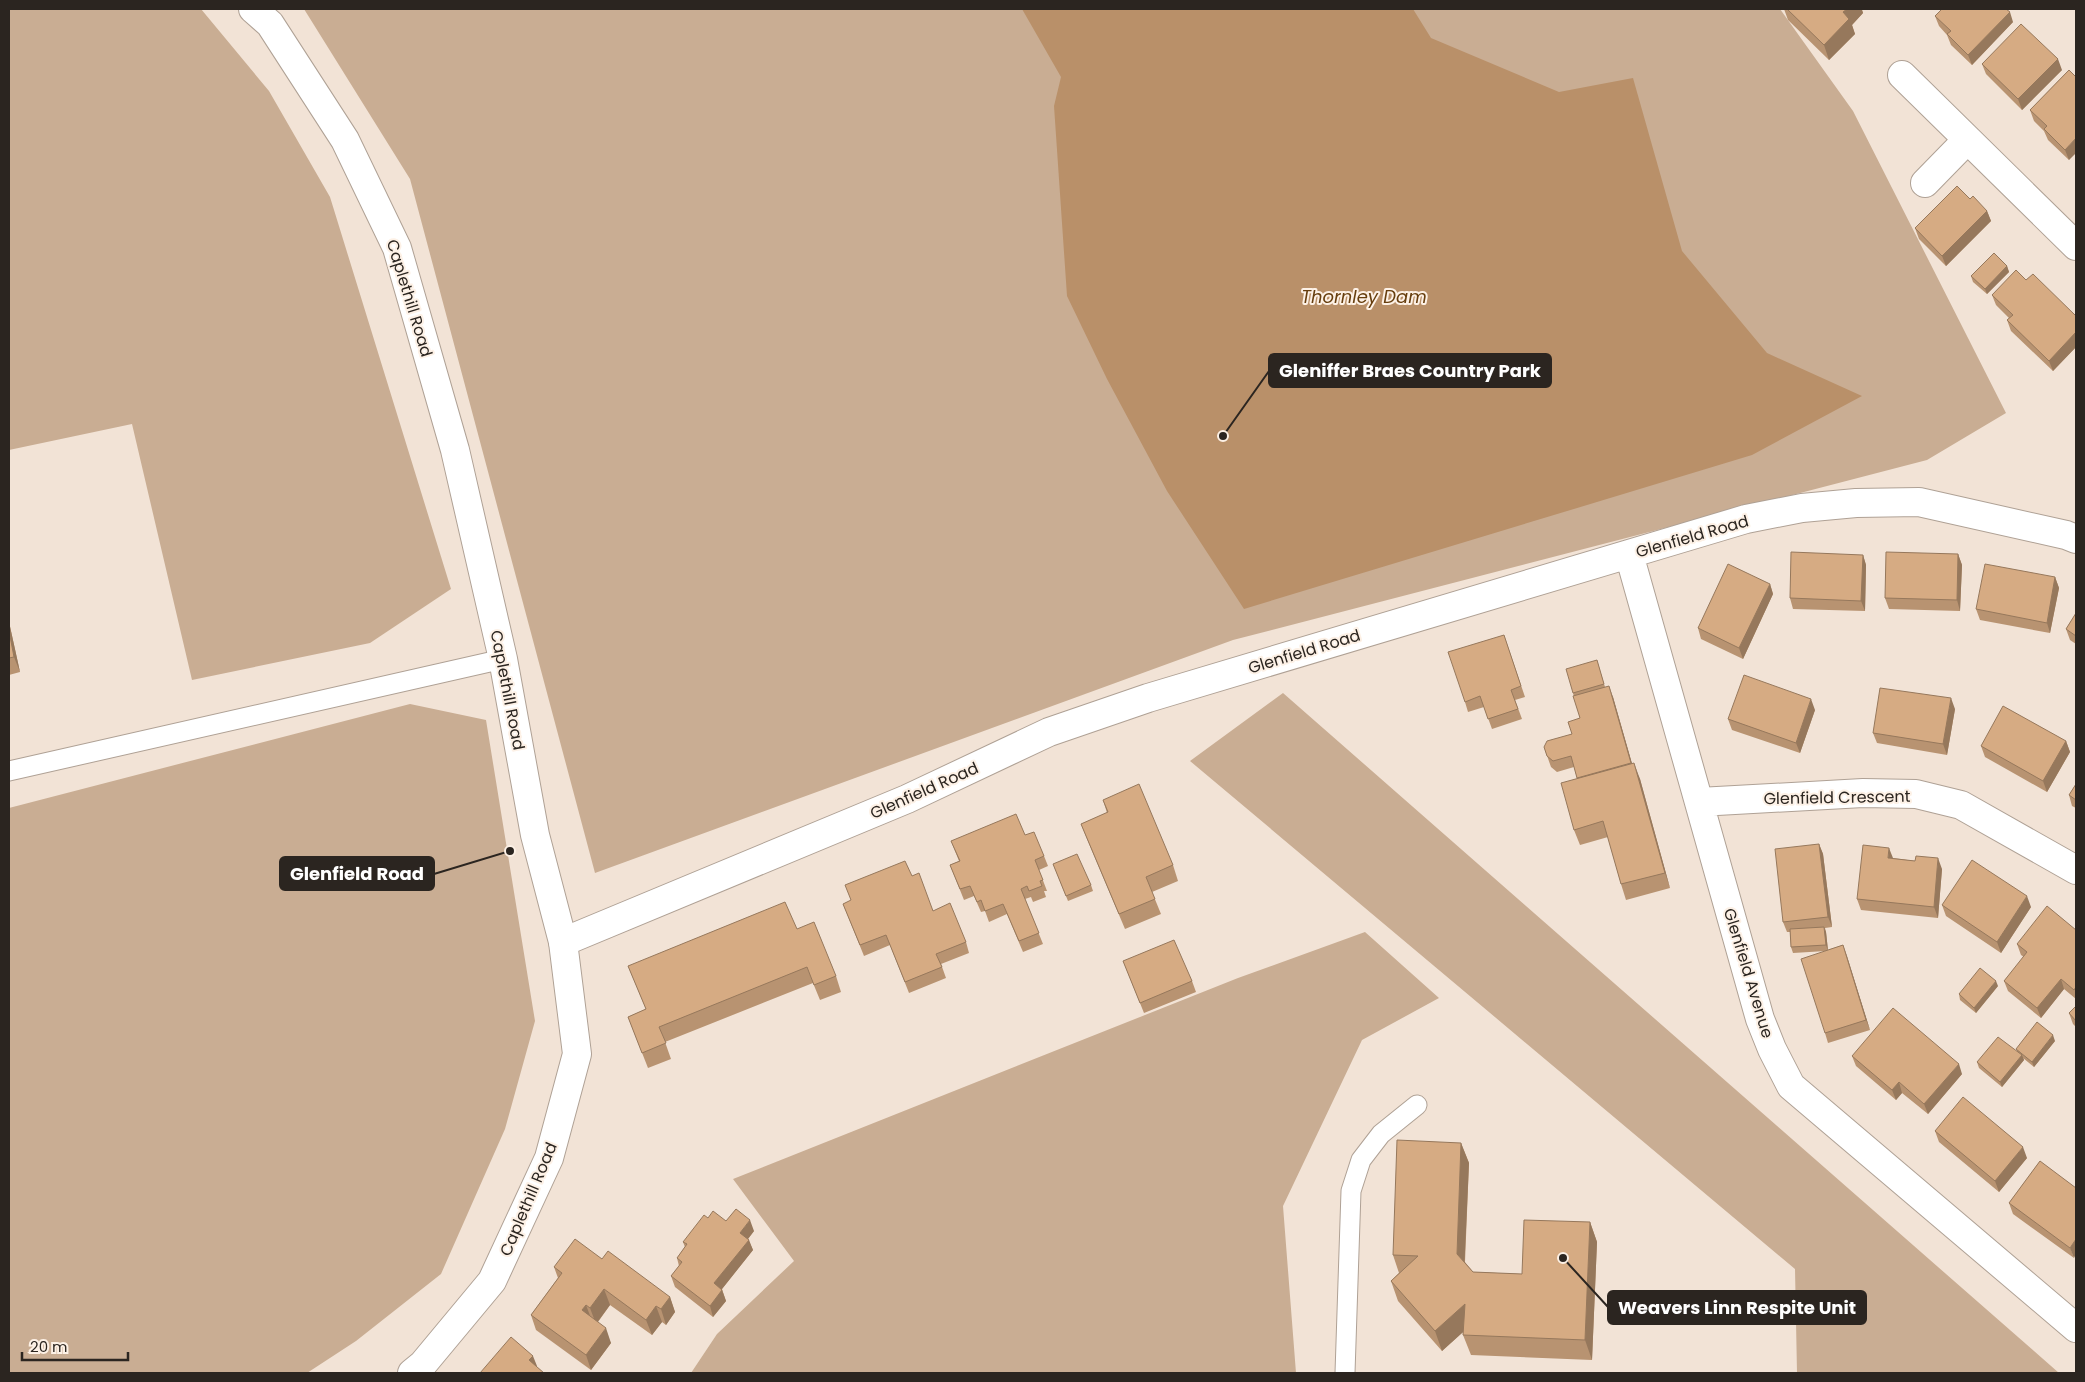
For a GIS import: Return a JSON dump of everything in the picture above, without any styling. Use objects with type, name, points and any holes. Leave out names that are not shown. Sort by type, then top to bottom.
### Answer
[{"type":"street","name":"Caplethill Road","points":[[253,9],[270,24],[346,140],[397,248],[455,450],[503,659],[535,835],[563,942],[577,1054],[549,1158],[492,1281],[423,1364],[412,1373]]},
{"type":"street","points":[[1902,75],[2076,246]]},
{"type":"street","points":[[1925,183],[1967,140]]},
{"type":"street","name":"Glenfield Road","points":[[563,942],[907,799],[1049,732],[1148,698],[1746,519],[1802,508],[1856,503],[1919,502],[2066,535],[2076,539]]},
{"type":"street","name":"Glenfield Avenue","points":[[1629,554],[1760,1019],[1772,1049],[1791,1086],[2076,1328]]},
{"type":"street","name":"Glenfield Crescent","points":[[1699,802],[1846,794],[1916,794],[1961,804],[2076,870]]},
{"type":"lane","points":[[9,771],[503,659]]},
{"type":"lane","points":[[1345,1373],[1351,1191],[1361,1160],[1381,1134],[1417,1105]]},
{"type":"shaded area","points":[[9,9],[201,9],[269,91],[330,197],[451,589],[370,643],[192,680],[132,424],[9,450]]},
{"type":"shaded area","points":[[304,9],[1780,9],[1853,111],[2006,413],[1927,460],[1233,640],[595,873],[410,179]]},
{"type":"shaded area","points":[[1283,693],[2059,1373],[1797,1373],[1795,1269],[1190,761]]},
{"type":"shaded area","points":[[410,704],[486,720],[535,1021],[505,1129],[441,1274],[356,1341],[307,1373],[9,1373],[9,808]]},
{"type":"shaded area","points":[[1365,932],[1439,998],[1362,1040],[1283,1206],[1296,1373],[691,1373],[717,1334],[794,1261],[733,1179],[1238,978]]},
{"type":"water","name":"Thornley Dam","points":[[1022,9],[1413,9],[1431,38],[1559,92],[1633,78],[1682,251],[1767,353],[1862,396],[1752,455],[1244,609],[1167,491],[1107,379],[1067,296],[1054,106],[1061,77]]},
{"type":"building","points":[[1787,9],[1847,9],[1843,12],[1849,19],[1824,45]]},
{"type":"building","points":[[1942,9],[2006,9],[2010,12],[1968,55],[1947,34],[1951,31],[1935,16]]},
{"type":"building","points":[[2021,24],[2058,59],[2018,99],[1982,64]]},
{"type":"building","points":[[2069,70],[2076,77],[2076,138],[2065,150],[2044,129],[2047,126],[2030,110]]},
{"type":"building","points":[[1957,186],[1970,199],[1973,196],[1987,211],[1942,256],[1915,228]]},
{"type":"building","points":[[1994,253],[2007,266],[1985,289],[1971,276]]},
{"type":"building","points":[[2016,270],[2026,280],[2033,274],[2076,316],[2076,332],[2049,361],[2007,320],[2013,315],[1992,295]]},
{"type":"building","points":[[1791,552],[1863,555],[1861,601],[1790,598]]},
{"type":"building","points":[[1886,552],[1958,554],[1957,600],[1885,598]]},
{"type":"building","points":[[1728,564],[1770,584],[1739,648],[1698,628]]},
{"type":"building","points":[[1985,564],[2055,577],[2047,623],[1976,609]]},
{"type":"building","points":[[2076,613],[2076,636],[2066,629]]},
{"type":"building","points":[[9,631],[14,657],[9,658]]},
{"type":"building","points":[[1504,635],[1521,686],[1511,690],[1518,709],[1488,719],[1480,696],[1465,702],[1448,652]]},
{"type":"building","points":[[1597,660],[1604,684],[1573,693],[1566,669]]},
{"type":"building","points":[[1744,675],[1811,699],[1796,743],[1728,719]]},
{"type":"building","points":[[1609,686],[1631,763],[1577,778],[1571,756],[1553,761],[1547,756],[1544,747],[1547,741],[1572,734],[1568,722],[1580,718],[1573,696]]},
{"type":"building","points":[[1880,688],[1951,698],[1943,744],[1873,733]]},
{"type":"building","points":[[2003,706],[2066,741],[2043,781],[1981,746]]},
{"type":"building","points":[[1634,763],[1665,873],[1621,884],[1603,821],[1574,830],[1561,783]]},
{"type":"building","points":[[1139,784],[1173,865],[1146,877],[1155,899],[1119,914],[1081,824],[1108,812],[1103,800]]},
{"type":"building","points":[[2076,784],[2076,800],[2069,795]]},
{"type":"building","points":[[1016,814],[1025,835],[1034,832],[1044,856],[1035,860],[1043,880],[1040,881],[1042,886],[1029,891],[1027,886],[1021,889],[1039,933],[1019,941],[1003,904],[985,911],[981,900],[977,902],[970,886],[960,889],[950,865],[960,861],[951,841]]},
{"type":"building","points":[[1819,844],[1828,917],[1783,922],[1775,849]]},
{"type":"building","points":[[1863,845],[1889,848],[1888,858],[1915,861],[1916,856],[1938,858],[1934,907],[1857,899]]},
{"type":"building","points":[[1077,854],[1091,885],[1066,896],[1053,864]]},
{"type":"building","points":[[1972,860],[2027,896],[1997,942],[1942,905]]},
{"type":"building","points":[[905,861],[912,876],[919,873],[933,911],[950,903],[966,942],[936,954],[942,967],[905,982],[886,935],[860,945],[843,904],[851,900],[845,885]]},
{"type":"building","points":[[785,902],[797,929],[814,922],[836,976],[814,985],[807,967],[659,1027],[666,1043],[642,1053],[628,1017],[646,1009],[628,966]]},
{"type":"building","points":[[2047,906],[2076,930],[2076,987],[2074,990],[2061,979],[2037,1008],[2004,981],[2027,952],[2017,944]]},
{"type":"building","points":[[1824,927],[1826,945],[1791,947],[1790,929]]},
{"type":"building","points":[[1174,940],[1192,981],[1140,1003],[1123,961]]},
{"type":"building","points":[[1843,945],[1866,1020],[1825,1033],[1801,959]]},
{"type":"building","points":[[1980,968],[1996,981],[1974,1008],[1959,994]]},
{"type":"building","points":[[2076,1006],[2076,1021],[2069,1013]]},
{"type":"building","points":[[1893,1008],[1959,1064],[1924,1104],[1899,1082],[1892,1090],[1852,1056]]},
{"type":"building","points":[[2037,1022],[2053,1035],[2032,1062],[2016,1049]]},
{"type":"building","points":[[1998,1037],[2022,1055],[2000,1082],[1977,1062]]},
{"type":"building","points":[[1963,1097],[2023,1147],[1995,1181],[1935,1131]]},
{"type":"building","points":[[1397,1140],[1461,1143],[1457,1254],[1473,1272],[1522,1274],[1524,1220],[1590,1222],[1585,1340],[1463,1335],[1465,1304],[1435,1331],[1391,1281],[1418,1256],[1393,1255]]},
{"type":"building","points":[[2040,1161],[2076,1188],[2076,1239],[2070,1248],[2009,1203]]},
{"type":"building","points":[[736,1209],[750,1220],[740,1233],[749,1240],[714,1283],[722,1290],[710,1306],[671,1276],[682,1262],[677,1258],[687,1244],[683,1242],[704,1215],[708,1218],[713,1211],[726,1221]]},
{"type":"building","points":[[575,1239],[602,1259],[608,1251],[670,1297],[661,1309],[656,1306],[646,1320],[604,1289],[590,1308],[586,1305],[582,1310],[606,1328],[586,1355],[531,1315],[562,1273],[554,1267]]},
{"type":"building","points":[[511,1337],[533,1356],[529,1360],[544,1373],[480,1373]]},
{"type":"place","name":"Gleniffer Braes Country Park","points":[[1223,436]]},
{"type":"place","name":"Glenfield Road","points":[[510,851]]},
{"type":"place","name":"Weavers Linn Respite Unit","points":[[1563,1258]]}]
